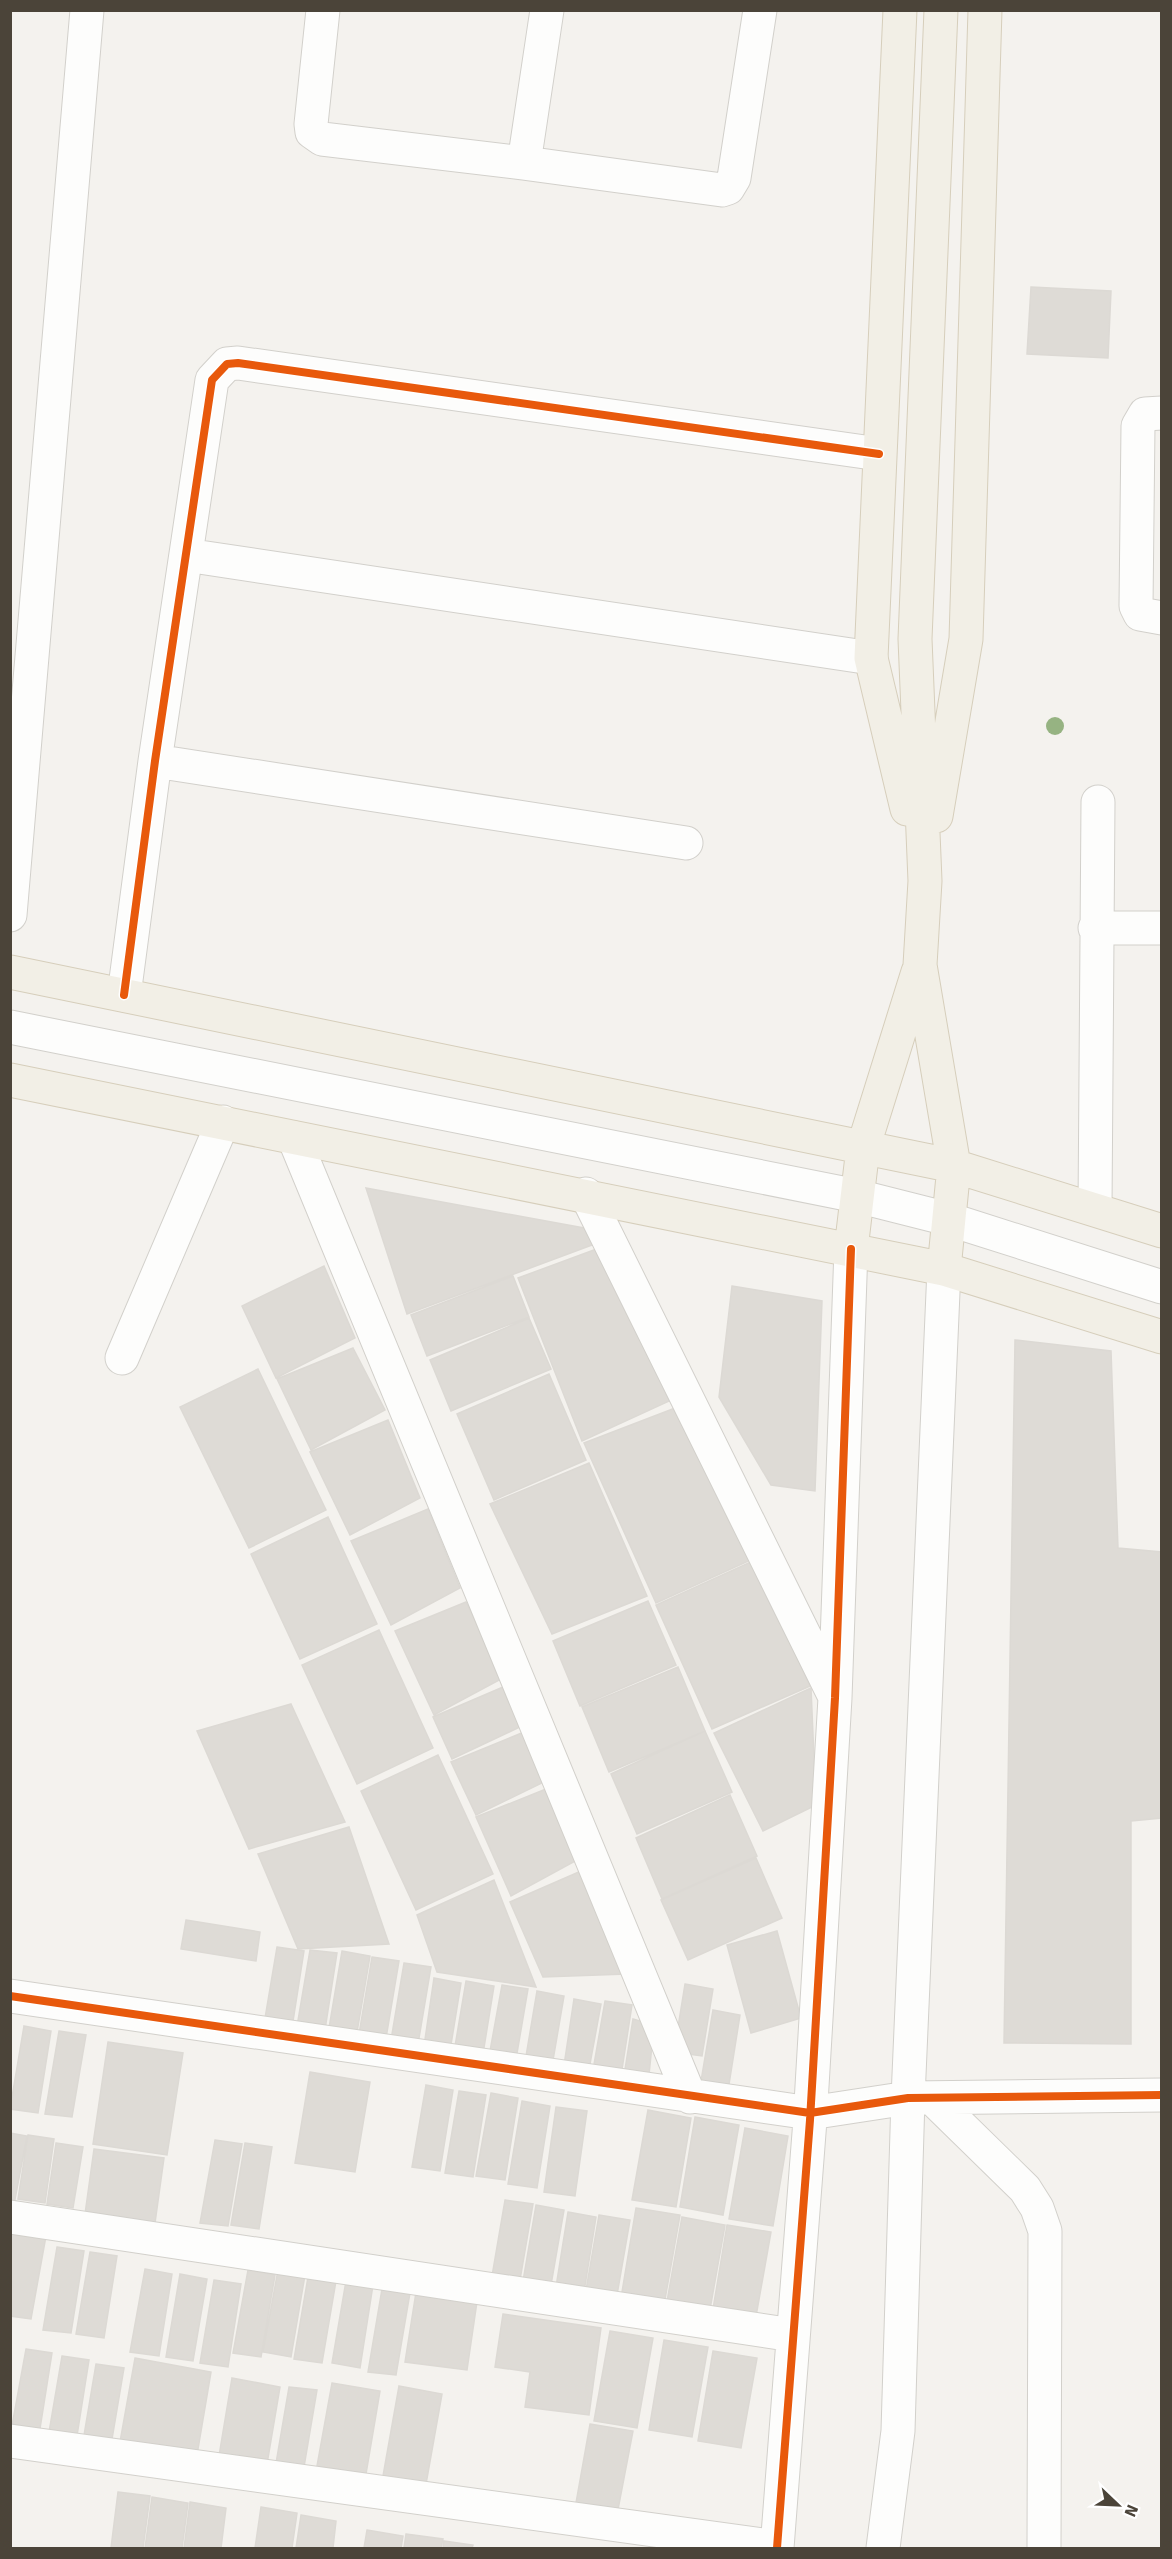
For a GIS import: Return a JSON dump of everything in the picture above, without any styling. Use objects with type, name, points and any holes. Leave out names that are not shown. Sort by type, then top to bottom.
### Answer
[{"type":"main road","points":[[900,10],[871,658],[925,881]]},
{"type":"main road","points":[[941,10],[915,639],[925,881],[920,964],[954,1166],[944,1269]]},
{"type":"main road","points":[[925,881],[966,639],[985,10]]},
{"type":"main road","points":[[851,1249],[863,1148],[920,964]]},
{"type":"main road","points":[[10,972],[954,1166],[1161,1231]]},
{"type":"main road","points":[[10,1080],[586,1194],[944,1269],[1161,1337]]},
{"type":"street","points":[[10,915],[87,10]]},
{"type":"street","points":[[323,10],[310,124],[316,135],[322,139],[722,190],[728,188],[734,178],[760,10]]},
{"type":"street","points":[[524,163],[547,10]]},
{"type":"street","points":[[124,995],[155,761],[212,380],[227,364],[238,363],[879,454]]},
{"type":"street","points":[[1161,412],[1145,414],[1138,426],[1136,606],[1140,614],[1161,618]]},
{"type":"street","points":[[186,555],[871,658]]},
{"type":"street","points":[[155,761],[687,843]]},
{"type":"street","points":[[1095,1209],[1095,928],[1098,802]]},
{"type":"street","points":[[1095,928],[1161,928]]},
{"type":"street","points":[[10,1027],[856,1196],[948,1219],[1161,1287]]},
{"type":"street","points":[[122,1358],[223,1122]]},
{"type":"street","points":[[294,1138],[690,2097]]},
{"type":"street","points":[[586,1194],[835,1698]]},
{"type":"street","points":[[10,2441],[777,2548],[810,2114],[835,1698],[851,1249]]},
{"type":"street","points":[[883,2548],[898,2431],[920,2098],[944,1269]]},
{"type":"street","points":[[10,1996],[810,2114],[920,2098],[1161,2096]]},
{"type":"street","points":[[920,2098],[1025,2188],[1037,2208],[1045,2230],[1044,2548]]},
{"type":"street","points":[[10,2217],[794,2335]]},
{"type":"building","points":[[1031,287],[1111,291],[1108,358],[1027,354]]},
{"type":"building","points":[[366,1188],[595,1230],[600,1242],[407,1314]]},
{"type":"building","points":[[602,1247],[678,1397],[582,1441],[518,1278]]},
{"type":"building","points":[[324,1266],[355,1338],[276,1378],[242,1306]]},
{"type":"building","points":[[513,1276],[529,1317],[427,1356],[411,1315]]},
{"type":"building","points":[[732,1286],[822,1301],[815,1491],[771,1485],[719,1397]]},
{"type":"building","points":[[529,1318],[551,1369],[451,1411],[430,1360]]},
{"type":"building","points":[[1015,1340],[1111,1351],[1118,1548],[1162,1552],[1162,1818],[1131,1821],[1131,2044],[1004,2043]]},
{"type":"building","points":[[353,1348],[385,1410],[311,1450],[277,1379]]},
{"type":"building","points":[[258,1369],[326,1510],[249,1548],[180,1407]]},
{"type":"building","points":[[549,1374],[586,1460],[494,1500],[457,1414]]},
{"type":"building","points":[[683,1405],[753,1559],[656,1603],[584,1443]]},
{"type":"building","points":[[388,1420],[420,1498],[350,1535],[310,1452]]},
{"type":"building","points":[[589,1463],[647,1596],[552,1634],[490,1504]]},
{"type":"building","points":[[428,1509],[460,1588],[391,1625],[351,1541]]},
{"type":"building","points":[[328,1517],[377,1624],[300,1659],[251,1554]]},
{"type":"building","points":[[753,1561],[810,1686],[712,1729],[656,1605]]},
{"type":"building","points":[[648,1601],[676,1665],[580,1706],[553,1641]]},
{"type":"building","points":[[466,1602],[503,1678],[434,1715],[395,1631]]},
{"type":"building","points":[[379,1630],[433,1748],[357,1784],[302,1665]]},
{"type":"building","points":[[678,1667],[705,1731],[609,1772],[582,1707]]},
{"type":"building","points":[[503,1687],[522,1726],[452,1759],[433,1717]]},
{"type":"building","points":[[811,1688],[816,1805],[763,1831],[714,1733]]},
{"type":"building","points":[[291,1704],[345,1822],[249,1849],[197,1731]]},
{"type":"building","points":[[705,1731],[732,1792],[637,1834],[611,1774]]},
{"type":"building","points":[[524,1732],[544,1782],[476,1815],[451,1762]]},
{"type":"building","points":[[438,1755],[493,1874],[416,1910],[361,1791]]},
{"type":"building","points":[[546,1789],[579,1859],[511,1896],[476,1817]]},
{"type":"building","points":[[730,1795],[757,1856],[662,1899],[636,1838]]},
{"type":"building","points":[[349,1827],[389,1944],[298,1949],[258,1854]]},
{"type":"building","points":[[756,1858],[782,1918],[688,1960],[661,1900]]},
{"type":"building","points":[[581,1871],[626,1974],[543,1977],[510,1902]]},
{"type":"building","points":[[494,1880],[536,1987],[437,1972],[417,1915]]},
{"type":"building","points":[[186,1920],[260,1932],[256,1961],[181,1949]]},
{"type":"building","points":[[777,1931],[801,2018],[751,2033],[727,1945]]},
{"type":"building","points":[[277,1947],[304,1951],[291,2034],[263,2030]]},
{"type":"building","points":[[310,1950],[337,1953],[324,2036],[296,2032]]},
{"type":"building","points":[[342,1951],[370,1956],[356,2038],[328,2034]]},
{"type":"building","points":[[372,1957],[399,1961],[385,2044],[358,2040]]},
{"type":"building","points":[[404,1963],[431,1967],[417,2050],[390,2046]]},
{"type":"building","points":[[434,1978],[461,1983],[449,2057],[423,2053]]},
{"type":"building","points":[[466,1981],[494,1986],[482,2060],[453,2058]]},
{"type":"building","points":[[685,1984],[713,1989],[702,2056],[674,2052]]},
{"type":"building","points":[[502,1985],[528,1989],[515,2065],[488,2062]]},
{"type":"building","points":[[537,1991],[564,1996],[551,2072],[524,2068]]},
{"type":"building","points":[[574,1999],[601,2004],[588,2075],[563,2072]]},
{"type":"building","points":[[605,2001],[632,2005],[620,2082],[592,2076]]},
{"type":"building","points":[[713,2010],[740,2015],[727,2097],[699,2093]]},
{"type":"building","points":[[633,2019],[654,2025],[648,2085],[623,2082]]},
{"type":"building","points":[[24,2026],[51,2031],[38,2113],[10,2109]]},
{"type":"building","points":[[59,2031],[86,2035],[72,2117],[45,2114]]},
{"type":"building","points":[[108,2042],[183,2053],[167,2155],[93,2144]]},
{"type":"building","points":[[310,2072],[370,2082],[355,2172],[295,2163]]},
{"type":"building","points":[[426,2085],[453,2090],[440,2171],[412,2167]]},
{"type":"building","points":[[459,2091],[486,2095],[473,2177],[445,2173]]},
{"type":"building","points":[[491,2093],[518,2098],[505,2180],[476,2176]]},
{"type":"building","points":[[522,2101],[550,2106],[537,2188],[508,2184]]},
{"type":"building","points":[[556,2107],[587,2111],[575,2196],[544,2192]]},
{"type":"building","points":[[648,2110],[691,2118],[676,2207],[632,2200]]},
{"type":"building","points":[[695,2117],[739,2125],[723,2215],[680,2207]]},
{"type":"building","points":[[745,2128],[788,2136],[773,2226],[729,2219]]},
{"type":"building","points":[[10,2133],[27,2136],[12,2215],[10,2215]]},
{"type":"building","points":[[28,2135],[54,2139],[45,2203],[18,2199]]},
{"type":"building","points":[[215,2140],[242,2144],[228,2226],[200,2223]]},
{"type":"building","points":[[56,2143],[83,2147],[73,2208],[47,2204]]},
{"type":"building","points":[[245,2143],[272,2147],[259,2229],[231,2225]]},
{"type":"building","points":[[94,2149],[164,2158],[155,2223],[85,2214]]},
{"type":"building","points":[[505,2200],[533,2204],[520,2280],[492,2276]]},
{"type":"building","points":[[536,2205],[564,2210],[551,2285],[523,2281]]},
{"type":"building","points":[[636,2208],[680,2215],[664,2305],[621,2298]]},
{"type":"building","points":[[568,2212],[596,2217],[584,2292],[556,2287]]},
{"type":"building","points":[[599,2215],[630,2220],[617,2295],[586,2290]]},
{"type":"building","points":[[682,2217],[725,2225],[709,2315],[666,2307]]},
{"type":"building","points":[[727,2225],[771,2232],[755,2322],[712,2315]]},
{"type":"building","points":[[10,2230],[46,2236],[31,2319],[10,2316]]},
{"type":"building","points":[[57,2247],[84,2251],[71,2333],[43,2330]]},
{"type":"building","points":[[90,2252],[117,2256],[104,2338],[76,2334]]},
{"type":"building","points":[[145,2269],[172,2274],[159,2356],[130,2352]]},
{"type":"building","points":[[248,2270],[275,2275],[261,2357],[233,2353]]},
{"type":"building","points":[[278,2270],[305,2275],[291,2357],[263,2352]]},
{"type":"building","points":[[180,2274],[207,2279],[193,2361],[166,2357]]},
{"type":"building","points":[[308,2277],[336,2281],[322,2363],[294,2359]]},
{"type":"building","points":[[214,2280],[241,2284],[228,2367],[200,2363]]},
{"type":"building","points":[[346,2281],[373,2285],[360,2368],[332,2363]]},
{"type":"building","points":[[417,2286],[478,2295],[467,2370],[405,2362]]},
{"type":"building","points":[[382,2289],[410,2293],[396,2375],[368,2372]]},
{"type":"building","points":[[503,2314],[601,2328],[589,2415],[525,2407],[530,2372],[495,2367]]},
{"type":"building","points":[[610,2331],[653,2338],[637,2428],[594,2421]]},
{"type":"building","points":[[664,2340],[708,2347],[692,2437],[649,2430]]},
{"type":"building","points":[[26,2349],[52,2353],[39,2435],[11,2431]]},
{"type":"building","points":[[713,2351],[757,2358],[741,2448],[698,2441]]},
{"type":"building","points":[[62,2356],[89,2360],[76,2442],[48,2438]]},
{"type":"building","points":[[135,2358],[211,2372],[197,2455],[120,2442]]},
{"type":"building","points":[[96,2364],[124,2368],[110,2451],[82,2447]]},
{"type":"building","points":[[232,2378],[280,2387],[266,2470],[218,2462]]},
{"type":"building","points":[[332,2383],[380,2391],[366,2474],[317,2466]]},
{"type":"building","points":[[399,2386],[442,2394],[426,2484],[383,2476]]},
{"type":"building","points":[[289,2387],[317,2390],[303,2473],[275,2469]]},
{"type":"building","points":[[590,2424],[633,2431],[616,2520],[574,2514]]},
{"type":"building","points":[[118,2492],[150,2496],[143,2548],[111,2548]]},
{"type":"building","points":[[152,2497],[188,2503],[182,2548],[145,2548]]},
{"type":"building","points":[[190,2502],[226,2508],[221,2548],[184,2548]]},
{"type":"building","points":[[261,2507],[297,2513],[292,2548],[255,2548]]},
{"type":"building","points":[[301,2515],[336,2521],[333,2548],[296,2548]]},
{"type":"building","points":[[367,2530],[403,2536],[401,2548],[364,2548]]},
{"type":"building","points":[[406,2534],[443,2539],[441,2548],[404,2548]]},
{"type":"building","points":[[444,2541],[473,2545],[472,2548],[443,2548]]},
{"type":"cycle path","points":[[124,995],[155,761],[212,380],[227,364],[238,363],[879,454]]},
{"type":"cycle path","points":[[777,2548],[810,2120],[835,1698],[851,1249]]},
{"type":"cycle path","points":[[10,1996],[810,2113],[908,2098],[1162,2095]]}]
